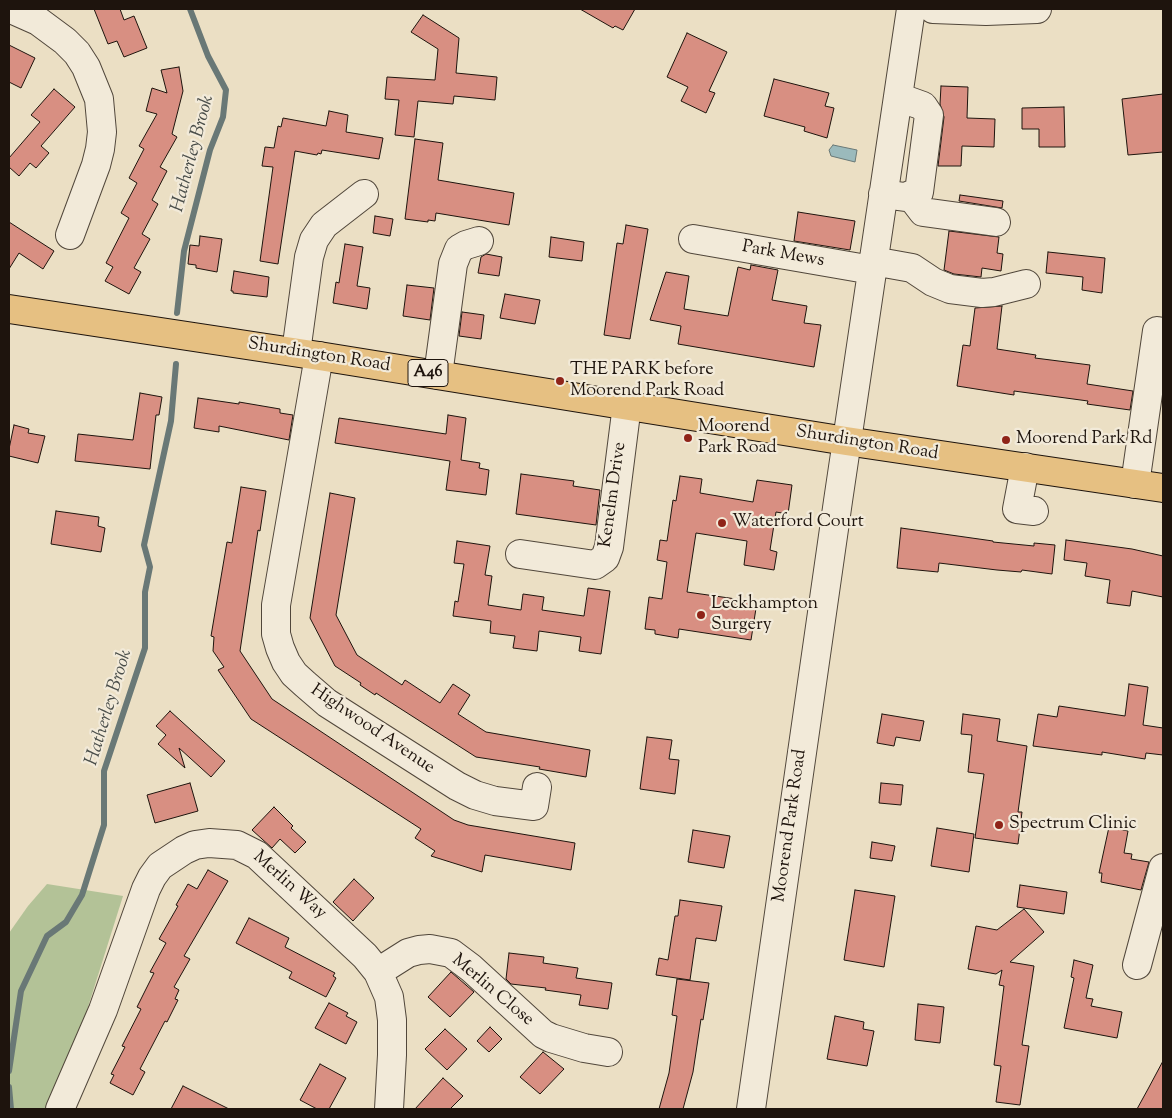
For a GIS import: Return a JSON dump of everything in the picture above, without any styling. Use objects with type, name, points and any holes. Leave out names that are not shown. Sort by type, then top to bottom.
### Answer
[{"type":"main road","name":"Shurdington Road","points":[[9,309],[307,354],[846,441],[1163,488]]},
{"type":"street","points":[[11,9],[38,21],[65,41],[77,53],[86,67],[99,99],[102,132],[100,149],[70,235]]},
{"type":"street","name":"Moorend Park Road","points":[[751,1109],[846,441],[873,266],[897,195],[898,97],[911,9]]},
{"type":"street","points":[[932,9],[986,11],[1037,9]]},
{"type":"street","name":"Highwood Avenue","points":[[364,194],[324,225],[310,248],[307,354],[276,605],[276,634],[286,662],[294,674],[327,703],[456,786],[482,797],[534,805]]},
{"type":"street","points":[[897,195],[923,212],[996,222]]},
{"type":"street","name":"Park Mews","points":[[694,239],[873,266],[912,268],[941,286],[965,291],[994,292],[1026,284]]},
{"type":"street","points":[[438,375],[453,264],[459,249],[479,241]]},
{"type":"street","points":[[1135,484],[1152,437],[1157,331],[1163,332]]},
{"type":"street","name":"Kenelm Drive","points":[[520,554],[595,565],[605,558],[609,548],[627,405]]},
{"type":"street","points":[[1019,510],[1025,467]]},
{"type":"street","name":"Merlin Way","points":[[68,1107],[146,889],[152,877],[160,866],[172,857],[195,845],[223,843],[237,845],[257,855],[365,956],[378,972],[389,997],[392,1020],[389,1109]]},
{"type":"street","points":[[1128,969],[1163,868]]},
{"type":"street","name":"Merlin Close","points":[[378,972],[408,954],[419,950],[430,949],[451,953],[471,968],[543,1034],[584,1048],[609,1051]]},
{"type":"green space","points":[[47,884],[123,896],[65,1080],[52,1109],[9,1109],[9,933],[28,906]]},
{"type":"water","points":[[833,145],[857,150],[855,162],[831,156],[829,150]]},
{"type":"building","points":[[94,9],[120,9],[124,20],[134,16],[147,48],[124,57],[117,41],[108,44]]},
{"type":"building","points":[[580,9],[635,9],[623,30],[615,26],[613,28]]},
{"type":"building","points":[[423,15],[459,38],[456,73],[497,77],[495,100],[454,96],[453,104],[418,101],[414,137],[395,135],[399,100],[385,99],[387,77],[435,80],[438,49],[411,32]]},
{"type":"building","points":[[687,33],[727,52],[709,91],[715,93],[706,113],[681,101],[688,87],[667,77]]},
{"type":"building","points":[[9,45],[35,58],[21,88],[9,82]]},
{"type":"building","points":[[179,67],[183,91],[172,134],[177,137],[160,167],[167,171],[152,200],[158,204],[142,234],[150,239],[134,268],[141,272],[129,294],[105,281],[113,267],[106,263],[129,218],[121,213],[137,183],[129,178],[144,149],[139,146],[157,114],[146,111],[152,88],[167,93],[161,70]]},
{"type":"building","points":[[774,79],[829,93],[825,106],[834,108],[827,138],[804,131],[805,127],[764,116]]},
{"type":"building","points":[[941,86],[968,87],[967,118],[995,119],[994,147],[962,146],[961,166],[938,166],[944,117],[940,104]]},
{"type":"building","points":[[54,89],[75,107],[41,146],[49,153],[36,168],[30,163],[19,176],[9,167],[9,158],[40,122],[31,115]]},
{"type":"building","points":[[1163,94],[1163,152],[1128,155],[1122,99]]},
{"type":"building","points":[[1064,107],[1065,147],[1039,147],[1039,129],[1022,129],[1022,108]]},
{"type":"building","points":[[329,111],[348,115],[346,132],[383,138],[379,159],[322,150],[321,154],[318,153],[317,155],[295,151],[278,264],[260,261],[273,167],[262,166],[265,147],[274,148],[278,126],[281,127],[283,118],[326,126]]},
{"type":"building","points":[[415,139],[443,143],[438,180],[514,193],[509,225],[436,213],[435,221],[405,219]]},
{"type":"building","points":[[960,195],[1003,201],[1002,208],[959,201]]},
{"type":"building","points":[[798,212],[855,221],[850,250],[794,241]]},
{"type":"building","points":[[375,216],[393,219],[390,236],[373,233]]},
{"type":"building","points":[[9,222],[54,251],[43,269],[19,253],[9,269]]},
{"type":"building","points":[[626,225],[648,229],[630,339],[604,335],[617,243],[623,244]]},
{"type":"building","points":[[949,231],[999,237],[997,253],[1003,254],[1001,271],[982,268],[981,277],[954,274],[944,270]]},
{"type":"building","points":[[200,236],[222,239],[217,272],[196,268],[196,265],[188,264],[190,245],[199,246]]},
{"type":"building","points":[[551,237],[584,242],[582,261],[549,257]]},
{"type":"building","points":[[345,244],[363,247],[357,286],[370,288],[367,309],[333,303],[336,282],[339,283]]},
{"type":"building","points":[[1048,252],[1105,258],[1102,293],[1082,290],[1083,277],[1046,273]]},
{"type":"building","points":[[486,254],[502,257],[499,276],[478,273],[481,257]]},
{"type":"building","points":[[751,265],[778,270],[772,300],[807,306],[804,323],[821,325],[814,367],[678,344],[681,326],[650,320],[666,272],[689,276],[684,309],[728,316],[738,267],[750,270]]},
{"type":"building","points":[[234,271],[269,277],[267,297],[233,293],[231,291]]},
{"type":"building","points":[[407,285],[434,288],[430,320],[403,316]]},
{"type":"building","points":[[505,294],[540,300],[535,324],[500,318]]},
{"type":"building","points":[[1002,306],[997,349],[1036,355],[1035,358],[1090,365],[1087,384],[1133,391],[1130,410],[1087,404],[1088,401],[1014,391],[1014,395],[957,386],[963,345],[970,346],[975,308]]},
{"type":"building","points":[[462,312],[484,315],[481,339],[459,336]]},
{"type":"building","points":[[140,393],[162,397],[159,415],[156,415],[150,469],[75,461],[78,434],[133,440]]},
{"type":"building","points":[[198,398],[280,409],[280,413],[293,415],[289,440],[219,426],[219,432],[194,428]]},
{"type":"building","points":[[448,415],[466,418],[461,460],[480,463],[479,468],[489,470],[486,495],[446,490],[450,461],[335,443],[339,418],[446,434]]},
{"type":"building","points":[[14,425],[29,429],[28,433],[45,436],[38,463],[9,456]]},
{"type":"building","points":[[521,474],[574,481],[573,486],[600,490],[596,525],[516,514]]},
{"type":"building","points":[[680,476],[702,479],[700,493],[753,502],[757,480],[792,485],[788,514],[776,512],[770,550],[777,552],[774,570],[744,565],[747,541],[696,533],[687,592],[757,602],[751,640],[679,629],[678,638],[655,634],[655,630],[645,629],[649,597],[662,599],[667,562],[657,560],[660,540],[667,541],[673,500],[676,501]]},
{"type":"building","points":[[241,487],[266,491],[260,531],[258,530],[240,651],[272,699],[454,820],[468,825],[575,843],[571,870],[485,855],[482,872],[431,856],[435,851],[415,838],[421,829],[251,719],[218,670],[224,667],[213,651],[214,637],[211,636],[227,542],[232,543]]},
{"type":"building","points":[[330,493],[355,498],[336,615],[357,655],[402,685],[405,680],[440,703],[453,684],[470,695],[458,714],[486,732],[590,750],[586,777],[539,769],[540,767],[476,757],[376,693],[375,695],[335,666],[310,618]]},
{"type":"building","points":[[56,511],[99,517],[98,526],[105,528],[101,552],[51,544]]},
{"type":"building","points":[[901,528],[993,542],[1034,546],[1034,543],[1055,545],[1052,574],[939,563],[938,572],[897,568]]},
{"type":"building","points":[[1066,540],[1132,549],[1163,556],[1163,597],[1132,591],[1130,606],[1107,603],[1110,580],[1085,576],[1087,563],[1064,560]]},
{"type":"building","points":[[457,541],[490,546],[485,575],[492,576],[488,605],[521,610],[523,594],[544,597],[542,610],[584,616],[588,588],[610,591],[601,654],[579,651],[581,637],[539,631],[537,651],[513,648],[515,636],[490,633],[491,621],[453,616],[455,601],[458,602],[464,564],[454,563]]},
{"type":"building","points":[[1129,684],[1148,687],[1143,725],[1163,728],[1163,755],[1146,753],[1145,759],[1102,752],[1102,755],[1033,746],[1038,714],[1057,717],[1059,706],[1125,716]]},
{"type":"building","points":[[170,711],[225,761],[211,777],[179,748],[185,768],[158,744],[166,735],[156,726]]},
{"type":"building","points":[[882,714],[924,721],[920,741],[896,737],[894,746],[877,743]]},
{"type":"building","points":[[963,714],[1000,719],[997,741],[1027,746],[1018,812],[1022,812],[1018,844],[975,838],[984,774],[968,772],[972,735],[961,734]]},
{"type":"building","points":[[647,737],[672,740],[669,759],[679,760],[675,794],[640,789]]},
{"type":"building","points":[[190,783],[198,811],[155,823],[147,795]]},
{"type":"building","points":[[881,783],[903,785],[901,805],[879,803]]},
{"type":"building","points":[[274,807],[293,826],[291,828],[306,842],[295,853],[280,839],[272,848],[252,830]]},
{"type":"building","points":[[1109,827],[1128,831],[1124,853],[1132,854],[1131,859],[1149,862],[1141,890],[1101,882],[1102,873],[1099,873]]},
{"type":"building","points":[[937,828],[974,834],[969,872],[931,866]]},
{"type":"building","points":[[693,830],[730,836],[724,868],[688,862]]},
{"type":"building","points":[[872,842],[895,846],[892,861],[870,858]]},
{"type":"building","points":[[208,870],[228,881],[184,956],[190,959],[174,987],[179,990],[175,999],[178,1000],[140,1069],[145,1072],[133,1095],[110,1083],[114,1075],[111,1074],[125,1047],[122,1046],[141,1009],[137,1007],[154,973],[150,972],[166,943],[159,939],[188,884],[197,889]]},
{"type":"building","points":[[354,879],[374,898],[353,921],[333,902]]},
{"type":"building","points":[[1020,885],[1067,892],[1064,914],[1017,907]]},
{"type":"building","points":[[855,890],[895,896],[884,967],[844,960]]},
{"type":"building","points":[[680,900],[722,906],[716,941],[696,938],[690,980],[656,975],[659,958],[668,960],[675,916],[678,916]]},
{"type":"building","points":[[1024,909],[1044,932],[1010,962],[1034,966],[1022,1045],[1029,1046],[1020,1105],[996,1102],[1001,1066],[994,1065],[1004,986],[999,985],[1002,970],[996,974],[968,969],[976,926],[997,930]]},
{"type":"building","points":[[249,918],[289,938],[285,947],[335,973],[333,976],[336,978],[326,997],[289,978],[292,972],[236,943]]},
{"type":"building","points":[[509,953],[544,957],[543,963],[578,968],[576,978],[612,983],[608,1009],[579,1005],[581,995],[511,984],[506,979]]},
{"type":"building","points":[[1074,960],[1093,965],[1086,998],[1093,999],[1091,1006],[1122,1012],[1117,1038],[1064,1028],[1074,978],[1071,977]]},
{"type":"building","points":[[451,972],[474,992],[450,1017],[428,997]]},
{"type":"building","points":[[677,979],[709,983],[703,1020],[701,1019],[693,1072],[683,1109],[659,1109],[669,1073],[677,1016],[672,1015]]},
{"type":"building","points":[[329,1003],[348,1013],[346,1016],[357,1022],[346,1044],[315,1028]]},
{"type":"building","points":[[918,1004],[944,1007],[940,1043],[915,1040]]},
{"type":"building","points":[[835,1016],[864,1022],[863,1029],[874,1031],[867,1066],[827,1059]]},
{"type":"building","points":[[490,1027],[502,1039],[489,1052],[477,1041]]},
{"type":"building","points":[[445,1029],[467,1049],[447,1070],[425,1049]]},
{"type":"building","points":[[543,1052],[564,1069],[540,1094],[520,1077]]},
{"type":"building","points":[[1163,1061],[1163,1109],[1137,1109],[1148,1089]]},
{"type":"building","points":[[320,1064],[346,1078],[329,1109],[317,1109],[300,1100]]},
{"type":"building","points":[[443,1078],[463,1096],[450,1109],[415,1109]]},
{"type":"building","points":[[183,1086],[229,1109],[171,1109]]},
{"type":"waterway","name":"Hatherley Brook","points":[[177,313],[184,251],[210,150],[223,117],[226,90],[208,56],[190,9]]},
{"type":"waterway","name":"Hatherley Brook","points":[[9,1071],[21,991],[47,936],[66,922],[82,895],[104,825],[104,771],[145,648],[145,592],[150,567],[144,545],[171,421],[176,364]]},
{"type":"waterway","name":"Hatherley Brook","points":[[9,1087],[11,1109]]},
{"type":"place","name":"THE PARK before Moorend Park Road","points":[[560,381]]},
{"type":"place","name":"Moorend Park Road","points":[[688,438]]},
{"type":"place","name":"Moorend Park Rd","points":[[1006,440]]},
{"type":"place","name":"Waterford Court","points":[[722,523]]},
{"type":"place","name":"Leckhampton Surgery","points":[[701,615]]},
{"type":"place","name":"Spectrum Clinic","points":[[999,825]]}]
